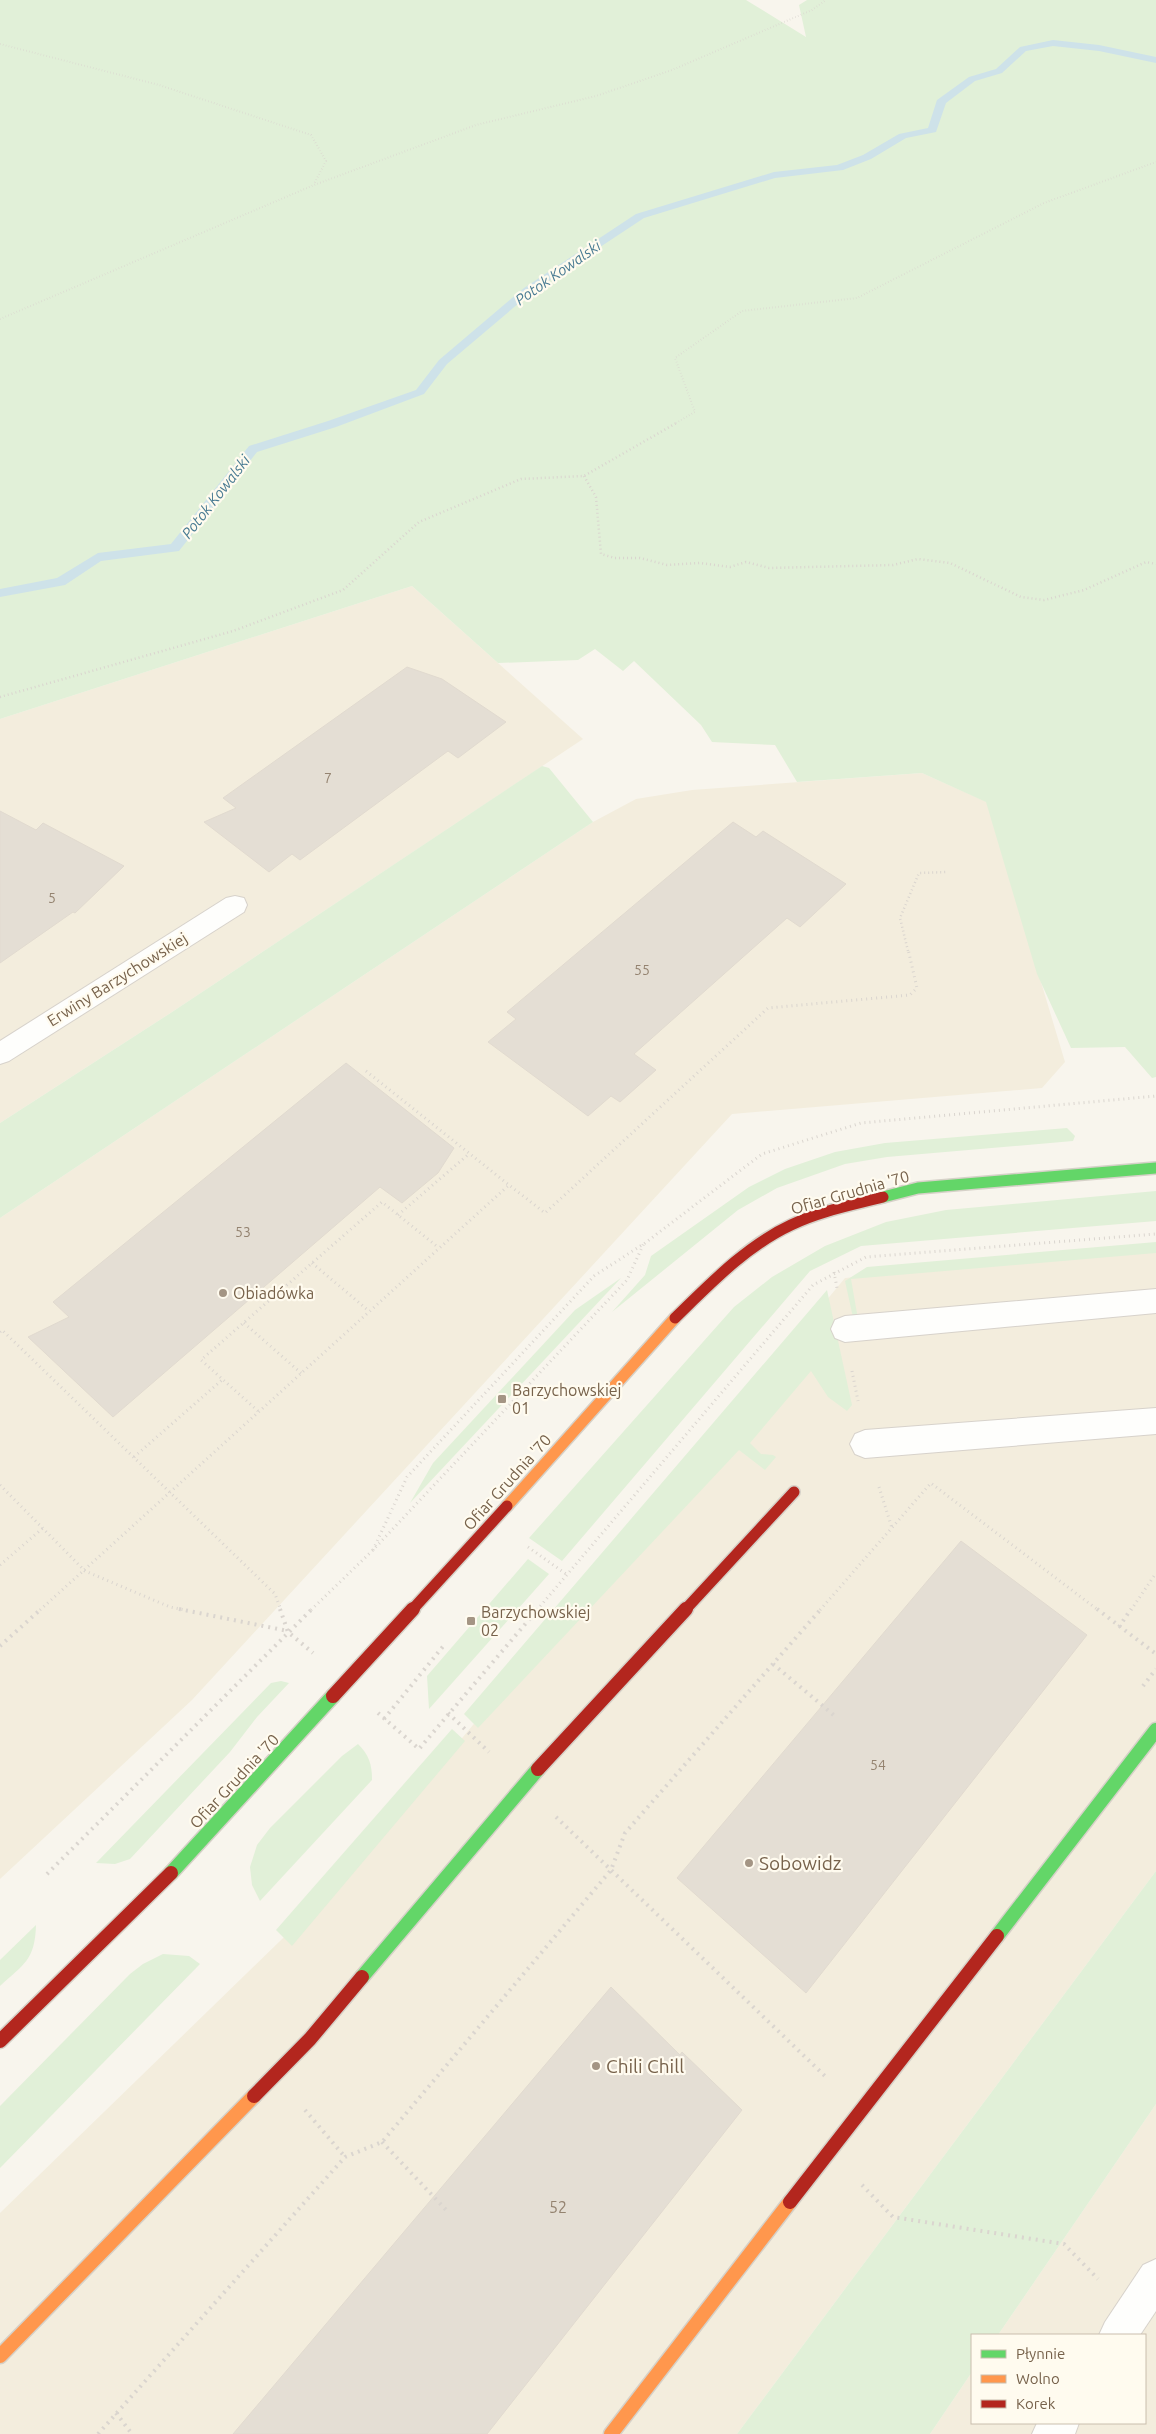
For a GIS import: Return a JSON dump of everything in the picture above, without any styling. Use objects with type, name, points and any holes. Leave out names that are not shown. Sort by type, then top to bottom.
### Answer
[{"type":"street","name":"Erwiny Barzychowskiej","points":[[0,1054],[235,905]]},
{"type":"street","name":"Ofiar Grudnia '70","points":[[0,2041],[168,1877],[555,1454],[674,1318],[728,1267],[782,1229],[828,1212],[918,1188],[1156,1168]]},
{"type":"street","points":[[845,1329],[1156,1301]]},
{"type":"street","points":[[865,1444],[1156,1421]]},
{"type":"street","points":[[0,2356],[316,2032],[523,1785],[794,1492]]},
{"type":"street","points":[[611,2434],[1156,1730]]},
{"type":"street","points":[[1119,2334],[1156,2278]]},
{"type":"path","points":[[0,319],[314,185],[476,126],[596,96],[672,70],[812,10],[826,0]]},
{"type":"path","points":[[0,44],[159,84],[311,135],[326,161],[314,185]]},
{"type":"path","points":[[0,697],[234,631],[343,590],[419,522],[521,479],[584,476],[695,412],[675,358],[742,311],[857,298],[1044,203],[1156,162]]},
{"type":"path","points":[[584,476],[596,497],[601,554],[615,558],[640,558],[667,565],[700,563],[730,567],[746,562],[769,568],[893,565],[918,559],[950,563],[1021,597],[1044,600],[1084,590],[1146,562],[1156,564]]},
{"type":"path","points":[[366,1071],[545,1213],[768,1008],[910,995],[917,988],[900,918],[919,873],[947,872]]},
{"type":"path","points":[[373,1550],[407,1477],[594,1276],[644,1242],[762,1154],[861,1123],[1156,1096]]},
{"type":"path","points":[[398,1216],[470,1153]]},
{"type":"path","points":[[0,1646],[509,1185]]},
{"type":"path","points":[[258,1411],[201,1360],[382,1202],[439,1248]]},
{"type":"path","points":[[419,1749],[813,1285],[866,1256],[1156,1234]]},
{"type":"path","points":[[47,1874],[288,1632],[373,1550],[627,1280],[644,1242]]},
{"type":"path","points":[[312,1263],[370,1311]]},
{"type":"path","points":[[244,1323],[301,1373]]},
{"type":"path","points":[[0,1332],[2,1330],[275,1594],[288,1632]]},
{"type":"path","points":[[134,1457],[222,1380]]},
{"type":"path","points":[[865,1444],[931,1483],[1156,1654]]},
{"type":"path","points":[[98,2434],[345,2157],[382,2142],[611,1870],[625,1833],[931,1483]]},
{"type":"path","points":[[0,1485],[85,1571],[170,1607],[288,1632]]},
{"type":"path","points":[[0,1565],[43,1528]]},
{"type":"path","points":[[520,1552],[526,1545],[566,1574]]},
{"type":"path","points":[[1119,1627],[1156,1573]]},
{"type":"path","points":[[384,1719],[446,1643]]},
{"type":"path","points":[[773,1664],[836,1717]]},
{"type":"path","points":[[448,1713],[828,2079]]},
{"type":"path","points":[[275,2074],[345,2157]]},
{"type":"path","points":[[382,2142],[448,2212]]},
{"type":"path","points":[[893,2217],[1064,2244]]},
{"type":"path","points":[[116,2413],[132,2434]]},
{"type":"shaded area","points":[[412,586],[583,739],[169,1014],[0,1123],[0,719]]},
{"type":"shaded area","points":[[922,773],[987,802],[1065,1062],[1042,1088],[732,1114],[192,1700],[0,1879],[0,1218],[593,822],[636,799],[692,790]]},
{"type":"shaded area","points":[[1156,1250],[1156,1871],[737,2434],[0,2434],[0,2213],[349,1874],[845,1278]]},
{"type":"shaded area","points":[[1156,2104],[1156,2434],[930,2434],[971,2373],[971,2424],[1146,2424],[1146,2334],[999,2334]]},
{"type":"green space","points":[[0,0],[746,0],[806,37],[799,5],[807,0],[1156,0],[1156,1077],[1152,1078],[1125,1047],[1071,1048],[1037,974],[986,802],[922,773],[797,782],[775,745],[712,742],[701,725],[634,661],[623,671],[595,649],[578,660],[498,663],[412,586],[0,719]]},
{"type":"green space","points":[[542,766],[549,768],[593,822],[0,1218],[0,1123],[169,1014]]},
{"type":"green space","points":[[1067,1128],[1075,1136],[1073,1141],[887,1157],[845,1164],[777,1188],[738,1210],[612,1312],[645,1275],[651,1256],[749,1187],[785,1169],[835,1152],[885,1143]]},
{"type":"green space","points":[[1156,1191],[1156,1221],[861,1246],[810,1271],[562,1561],[529,1538],[734,1307],[772,1277],[825,1246],[886,1222],[946,1210]]},
{"type":"green space","points":[[1156,1242],[1156,1253],[851,1279],[859,1325],[854,1322],[845,1281],[867,1267]]},
{"type":"green space","points":[[621,1278],[410,1503],[433,1463],[575,1310]]},
{"type":"green space","points":[[827,1290],[852,1405],[847,1411],[828,1397],[811,1371],[750,1443],[761,1454],[776,1457],[765,1470],[739,1450],[478,1728],[464,1714]]},
{"type":"green space","points":[[528,1559],[549,1574],[429,1709],[427,1676]]},
{"type":"green space","points":[[281,1681],[289,1683],[257,1717],[230,1752],[130,1859],[115,1864],[96,1863],[271,1683]]},
{"type":"green space","points":[[452,1729],[465,1741],[292,1946],[276,1930]]},
{"type":"green space","points":[[358,1744],[369,1760],[372,1780],[260,1901],[252,1885],[250,1867],[257,1845],[270,1828],[342,1756]]},
{"type":"green space","points":[[1156,1871],[1156,2104],[999,2334],[971,2334],[971,2373],[930,2434],[737,2434]]},
{"type":"green space","points":[[36,1925],[33,1946],[27,1960],[0,1986],[0,1960]]},
{"type":"green space","points":[[163,1954],[189,1956],[200,1964],[0,2168],[0,2106],[130,1974],[143,1964]]},
{"type":"building","points":[[407,667],[442,679],[506,722],[458,758],[448,751],[300,860],[292,854],[269,872],[204,822],[236,808],[223,798]]},
{"type":"building","points":[[0,811],[36,830],[43,823],[124,866],[75,913],[73,912],[0,963]]},
{"type":"building","points":[[733,822],[756,837],[763,831],[846,884],[800,927],[787,918],[634,1054],[656,1070],[620,1102],[611,1096],[588,1116],[488,1042],[516,1019],[507,1012]]},
{"type":"building","points":[[346,1063],[454,1148],[438,1173],[402,1203],[380,1187],[113,1417],[28,1337],[69,1317],[53,1302]]},
{"type":"building","points":[[961,1541],[1087,1635],[806,1993],[677,1878]]},
{"type":"building","points":[[611,1987],[680,2055],[682,2052],[742,2110],[487,2434],[233,2434]]},
{"type":"waterway","name":"Potok Kowalski","points":[[0,593],[61,582],[98,557],[175,548],[253,449],[332,424],[420,392],[443,362],[528,290],[640,216],[774,175],[839,168],[867,157],[903,136],[932,130],[941,102],[972,79],[999,71],[1023,49],[1053,43],[1099,48],[1156,60]]},
{"type":"traffic: fast","points":[[883,1197],[918,1188],[1156,1168]]},
{"type":"traffic: fast","points":[[171,1873],[333,1696]]},
{"type":"traffic: fast","points":[[997,1936],[1156,1730]]},
{"type":"traffic: fast","points":[[362,1977],[538,1769]]},
{"type":"traffic: slow","points":[[507,1506],[675,1318]]},
{"type":"traffic: slow","points":[[0,2356],[254,2096]]},
{"type":"traffic: slow","points":[[611,2434],[790,2202]]},
{"type":"traffic: jam","points":[[675,1318],[712,1282],[752,1249],[781,1230],[804,1219],[883,1197]]},
{"type":"traffic: jam","points":[[538,1769],[794,1492]]},
{"type":"traffic: jam","points":[[333,1696],[507,1506]]},
{"type":"traffic: jam","points":[[0,2041],[171,1873]]},
{"type":"traffic: jam","points":[[790,2202],[997,1936]]},
{"type":"traffic: jam","points":[[254,2096],[310,2039],[362,1977]]},
{"type":"place","name":"Obiadówka","points":[[223,1293]]},
{"type":"place","name":"Barzychowskiej 01","points":[[502,1399]]},
{"type":"place","name":"Barzychowskiej 02","points":[[471,1621]]},
{"type":"place","name":"Sobowidz","points":[[749,1863]]},
{"type":"place","name":"Chili Chill","points":[[596,2066]]}]
